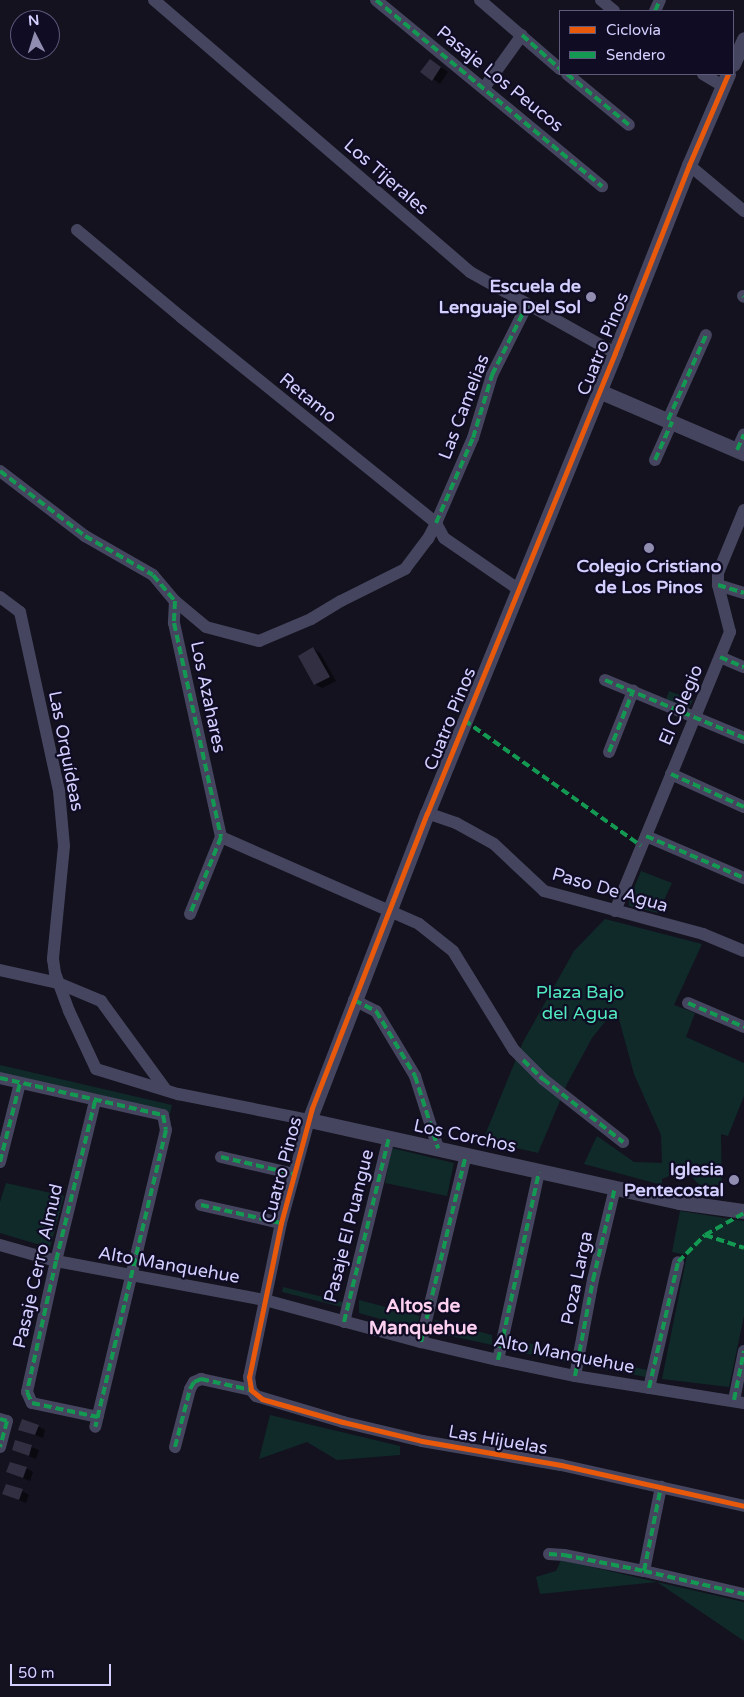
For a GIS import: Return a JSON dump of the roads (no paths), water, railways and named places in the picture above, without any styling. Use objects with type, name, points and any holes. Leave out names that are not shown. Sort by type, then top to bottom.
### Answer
[{"type":"street","name":"Los Tijerales","points":[[154,0],[470,272],[615,353]]},
{"type":"street","name":"Pasaje Los Peucos","points":[[376,0],[602,186]]},
{"type":"street","points":[[480,0],[559,68]]},
{"type":"street","points":[[601,0],[613,10]]},
{"type":"street","points":[[484,88],[522,35]]},
{"type":"street","points":[[734,62],[744,39]]},
{"type":"street","points":[[567,75],[629,125]]},
{"type":"street","points":[[707,75],[725,80]]},
{"type":"street","name":"Cuatro Pinos","points":[[251,1390],[249,1377],[281,1223],[308,1120],[388,909],[725,80]]},
{"type":"street","points":[[689,165],[744,212]]},
{"type":"street","name":"Retamo","points":[[77,230],[181,317],[436,523],[444,538],[518,589]]},
{"type":"street","name":"Las Camelias","points":[[175,601],[206,627],[259,641],[311,619],[405,569],[428,538],[436,523],[473,438],[492,375],[527,305]]},
{"type":"street","points":[[655,460],[706,336]]},
{"type":"street","points":[[599,391],[740,452],[744,434]]},
{"type":"street","points":[[0,471],[85,536],[153,575],[175,601]]},
{"type":"street","name":"El Colegio","points":[[615,911],[730,632],[718,586],[718,572],[744,510]]},
{"type":"street","points":[[718,586],[744,593]]},
{"type":"street","name":"Las Orquídeas","points":[[0,597],[20,612],[59,790],[64,846],[53,959],[58,983],[96,1069],[172,1092]]},
{"type":"street","name":"Los Azahares","points":[[175,601],[174,624],[221,837]]},
{"type":"street","points":[[720,657],[744,667]]},
{"type":"street","points":[[605,680],[744,738]]},
{"type":"street","points":[[609,752],[633,691]]},
{"type":"street","points":[[671,774],[744,807]]},
{"type":"street","name":"Paso De Agua","points":[[427,812],[456,822],[494,844],[544,891],[703,934],[744,951]]},
{"type":"street","points":[[646,836],[744,878]]},
{"type":"street","points":[[190,914],[221,837],[420,924],[453,951],[514,1050],[543,1079],[622,1142]]},
{"type":"street","points":[[0,970],[58,983],[101,1001],[172,1092]]},
{"type":"street","points":[[354,1000],[376,1011],[415,1076],[438,1148]]},
{"type":"street","points":[[688,1003],[744,1026]]},
{"type":"street","points":[[0,1078],[163,1116],[166,1130],[132,1277]]},
{"type":"street","points":[[0,1162],[20,1083]]},
{"type":"street","name":"Los Corchos","points":[[172,1092],[438,1148],[679,1202],[744,1211]]},
{"type":"street","name":"Pasaje Cerro Almud","points":[[95,1100],[27,1392],[32,1403],[97,1422],[132,1277]]},
{"type":"street","name":"Pasaje El Puangue","points":[[344,1322],[389,1138]]},
{"type":"street","points":[[421,1342],[466,1155]]},
{"type":"street","points":[[221,1157],[294,1174]]},
{"type":"street","points":[[498,1360],[539,1172]]},
{"type":"street","name":"Poza Larga","points":[[575,1376],[593,1280],[615,1188]]},
{"type":"street","points":[[201,1205],[281,1223]]},
{"type":"street","name":"Alto Manquehue","points":[[0,1245],[56,1262],[265,1300],[421,1342],[498,1360],[575,1376],[739,1401]]},
{"type":"street","points":[[649,1388],[678,1262]]},
{"type":"street","points":[[739,1401],[744,1351]]},
{"type":"street","name":"Las Hijuelas","points":[[175,1447],[190,1388],[194,1382],[201,1379],[251,1390],[262,1399],[422,1441],[561,1465],[744,1506]]},
{"type":"street","points":[[0,1419],[7,1421],[0,1447]]},
{"type":"street","points":[[644,1571],[661,1487]]},
{"type":"street","points":[[549,1554],[564,1555],[644,1571],[744,1594]]},
{"type":"place","name":"Escuela de Lenguaje Del Sol","points":[[591,297]]},
{"type":"place","name":"Colegio Cristiano de Los Pinos","points":[[649,548]]},
{"type":"place","name":"Iglesia Pentecostal","points":[[734,1180]]},
{"type":"district","name":"Altos de Manquehue","points":[[423,1318]]},
{"type":"park label","name":"Plaza Bajo del Agua","points":[[580,1003]]}]
